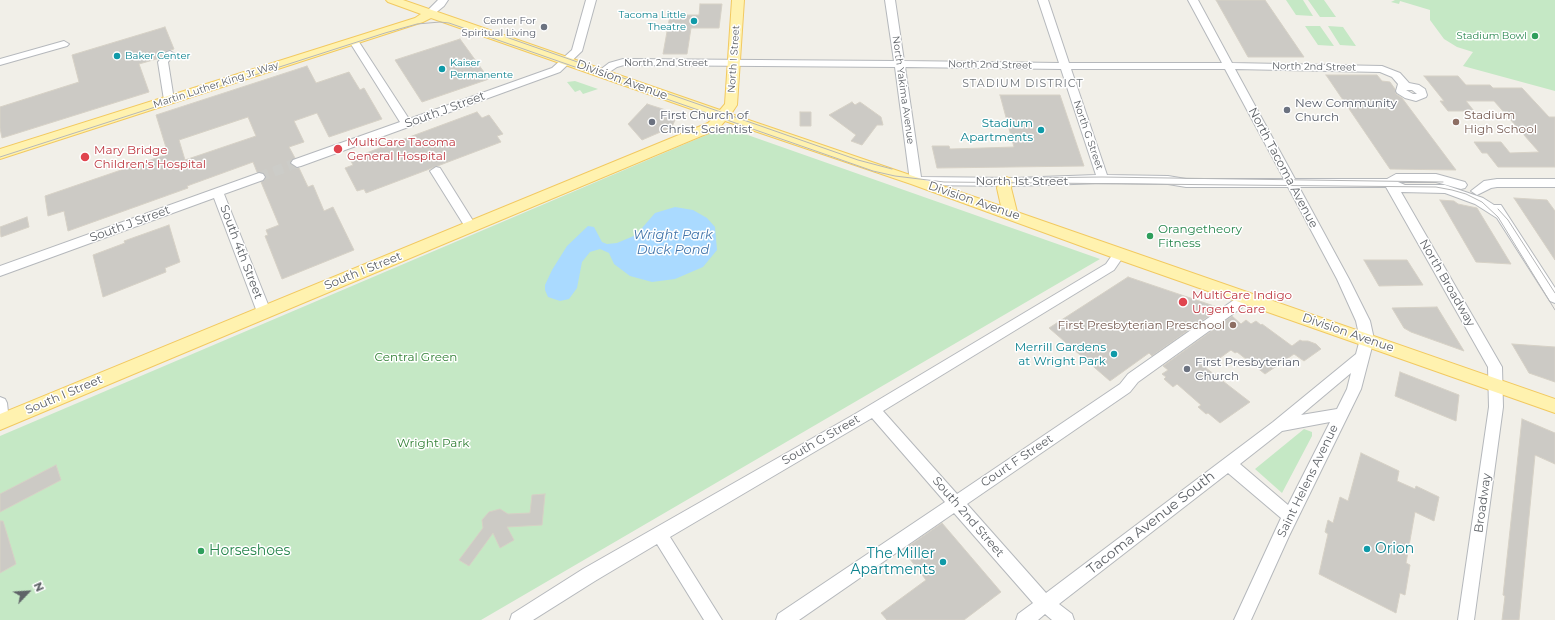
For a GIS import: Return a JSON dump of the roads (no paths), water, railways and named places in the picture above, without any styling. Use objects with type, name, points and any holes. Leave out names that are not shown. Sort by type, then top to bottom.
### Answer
[{"type":"main road","name":"Division Avenue","points":[[392,0],[916,181],[1119,254],[1367,339],[1555,406]]},
{"type":"main road","name":"North I Street","points":[[723,115],[731,105],[738,0]]},
{"type":"main road","name":"Martin Luther King Jr Way","points":[[0,154],[419,20],[430,13]]},
{"type":"main road","name":"South I Street","points":[[1,422],[713,126],[723,115]]},
{"type":"main road","points":[[1006,182],[1004,188],[1010,214]]},
{"type":"street","points":[[430,13],[441,4],[443,0]]},
{"type":"street","points":[[568,61],[577,51],[590,0]]},
{"type":"street","name":"North Yakima Avenue","points":[[890,0],[916,181]]},
{"type":"street","name":"North G Street","points":[[1042,0],[1103,179]]},
{"type":"street","name":"North Tacoma Avenue","points":[[1192,0],[1292,182],[1357,307],[1363,321],[1367,339]]},
{"type":"street","points":[[354,41],[406,123]]},
{"type":"street","points":[[0,62],[64,44]]},
{"type":"street","points":[[170,54],[163,62],[165,81],[170,100]]},
{"type":"street","name":"South J Street","points":[[297,163],[556,70],[568,61]]},
{"type":"street","name":"North 2nd Street","points":[[600,73],[623,62],[815,62],[1065,66],[1228,66],[1382,69],[1396,75],[1405,85]]},
{"type":"street","points":[[436,171],[471,227]]},
{"type":"street","name":"South J Street","points":[[0,271],[259,177]]},
{"type":"street","name":"North 1st Street","points":[[1390,183],[1396,178],[1436,178],[1464,185],[1477,191],[1492,201],[1555,298]]},
{"type":"street","name":"North 1st Street","points":[[916,181],[1006,182],[1080,181],[1103,179],[1168,180],[1186,183],[1390,183],[1403,189],[1445,189],[1459,193],[1479,201],[1501,215]]},
{"type":"street","name":"North 1st Street","points":[[1080,181],[1106,185],[1170,187],[1186,183]]},
{"type":"street","name":"North Broadway","points":[[1390,183],[1495,367],[1496,386]]},
{"type":"street","points":[[1477,191],[1488,184],[1497,183],[1555,183]]},
{"type":"street","name":"South 4th Street","points":[[218,193],[264,312]]},
{"type":"street","name":"South G Street","points":[[518,620],[659,534],[873,410],[1110,267],[1119,254]]},
{"type":"street","name":"Court F Street","points":[[784,620],[1125,388],[1133,378],[1246,298]]},
{"type":"street","name":"Saint Helens Avenue","points":[[1242,620],[1290,516],[1354,389],[1360,358],[1367,339]]},
{"type":"street","name":"Tacoma Avenue South","points":[[1024,620],[1278,426],[1360,358]]},
{"type":"street","name":"Broadway","points":[[1466,620],[1496,407],[1496,386]]},
{"type":"street","points":[[0,403],[1,422]]},
{"type":"street","name":"South 2nd Street","points":[[873,410],[1044,604],[1066,620]]},
{"type":"street","name":"Tacoma Avenue South","points":[[1278,426],[1341,414]]},
{"type":"street","points":[[1228,463],[1290,516]]},
{"type":"street","points":[[659,534],[714,620]]},
{"type":"street","points":[[1038,620],[1044,604]]},
{"type":"water","name":"Wright Park Duck Pond","points":[[675,207],[693,210],[707,218],[715,227],[717,250],[703,267],[675,279],[652,282],[630,276],[614,264],[609,253],[600,249],[590,252],[582,262],[577,288],[569,299],[560,301],[548,297],[545,290],[545,285],[552,270],[567,246],[588,226],[594,227],[602,242],[607,244],[617,243],[636,235],[655,213]]},
{"type":"tunnel","points":[[259,177],[297,163]]},
{"type":"tram line","points":[[0,157],[385,33],[417,24],[440,22],[449,23],[873,171],[895,176],[944,182],[1436,187],[1452,190],[1466,194],[1482,202],[1498,217],[1555,310]]},
{"type":"tram line","points":[[506,37],[858,160],[892,169]]},
{"type":"tram line","points":[[1023,178],[1102,177],[1443,182]]},
{"type":"tram line","points":[[1498,209],[1508,220],[1555,293]]},
{"type":"place","name":"Tacoma Little Theatre","points":[[694,21]]},
{"type":"place","name":"Center For Spiritual Living","points":[[544,27]]},
{"type":"place","name":"Stadium Bowl","points":[[1535,36]]},
{"type":"place","name":"Baker Center","points":[[117,56]]},
{"type":"place","name":"Kaiser Permanente","points":[[442,69]]},
{"type":"place","name":"New Community Church","points":[[1287,110]]},
{"type":"place","name":"First Church of Christ, Scientist","points":[[652,122]]},
{"type":"place","name":"Stadium High School","points":[[1456,122]]},
{"type":"place","name":"Stadium Apartments","points":[[1041,130]]},
{"type":"place","name":"MultiCare Tacoma General Hospital","points":[[338,149]]},
{"type":"place","name":"Mary Bridge Children's Hospital","points":[[85,157]]},
{"type":"place","name":"Orangetheory Fitness","points":[[1150,236]]},
{"type":"place","name":"MultiCare Indigo Urgent Care","points":[[1183,302]]},
{"type":"place","name":"First Presbyterian Preschool","points":[[1233,325]]},
{"type":"place","name":"Merrill Gardens at Wright Park","points":[[1114,354]]},
{"type":"place","name":"First Presbyterian Church","points":[[1187,369]]},
{"type":"place","name":"Orion","points":[[1367,549]]},
{"type":"place","name":"Horseshoes","points":[[201,551]]},
{"type":"place","name":"The Miller Apartments","points":[[943,562]]},
{"type":"district","name":"STADIUM DISTRICT","points":[[1023,84]]},
{"type":"park label","name":"Central Green","points":[[416,357]]},
{"type":"park label","name":"Wright Park","points":[[433,443]]}]
